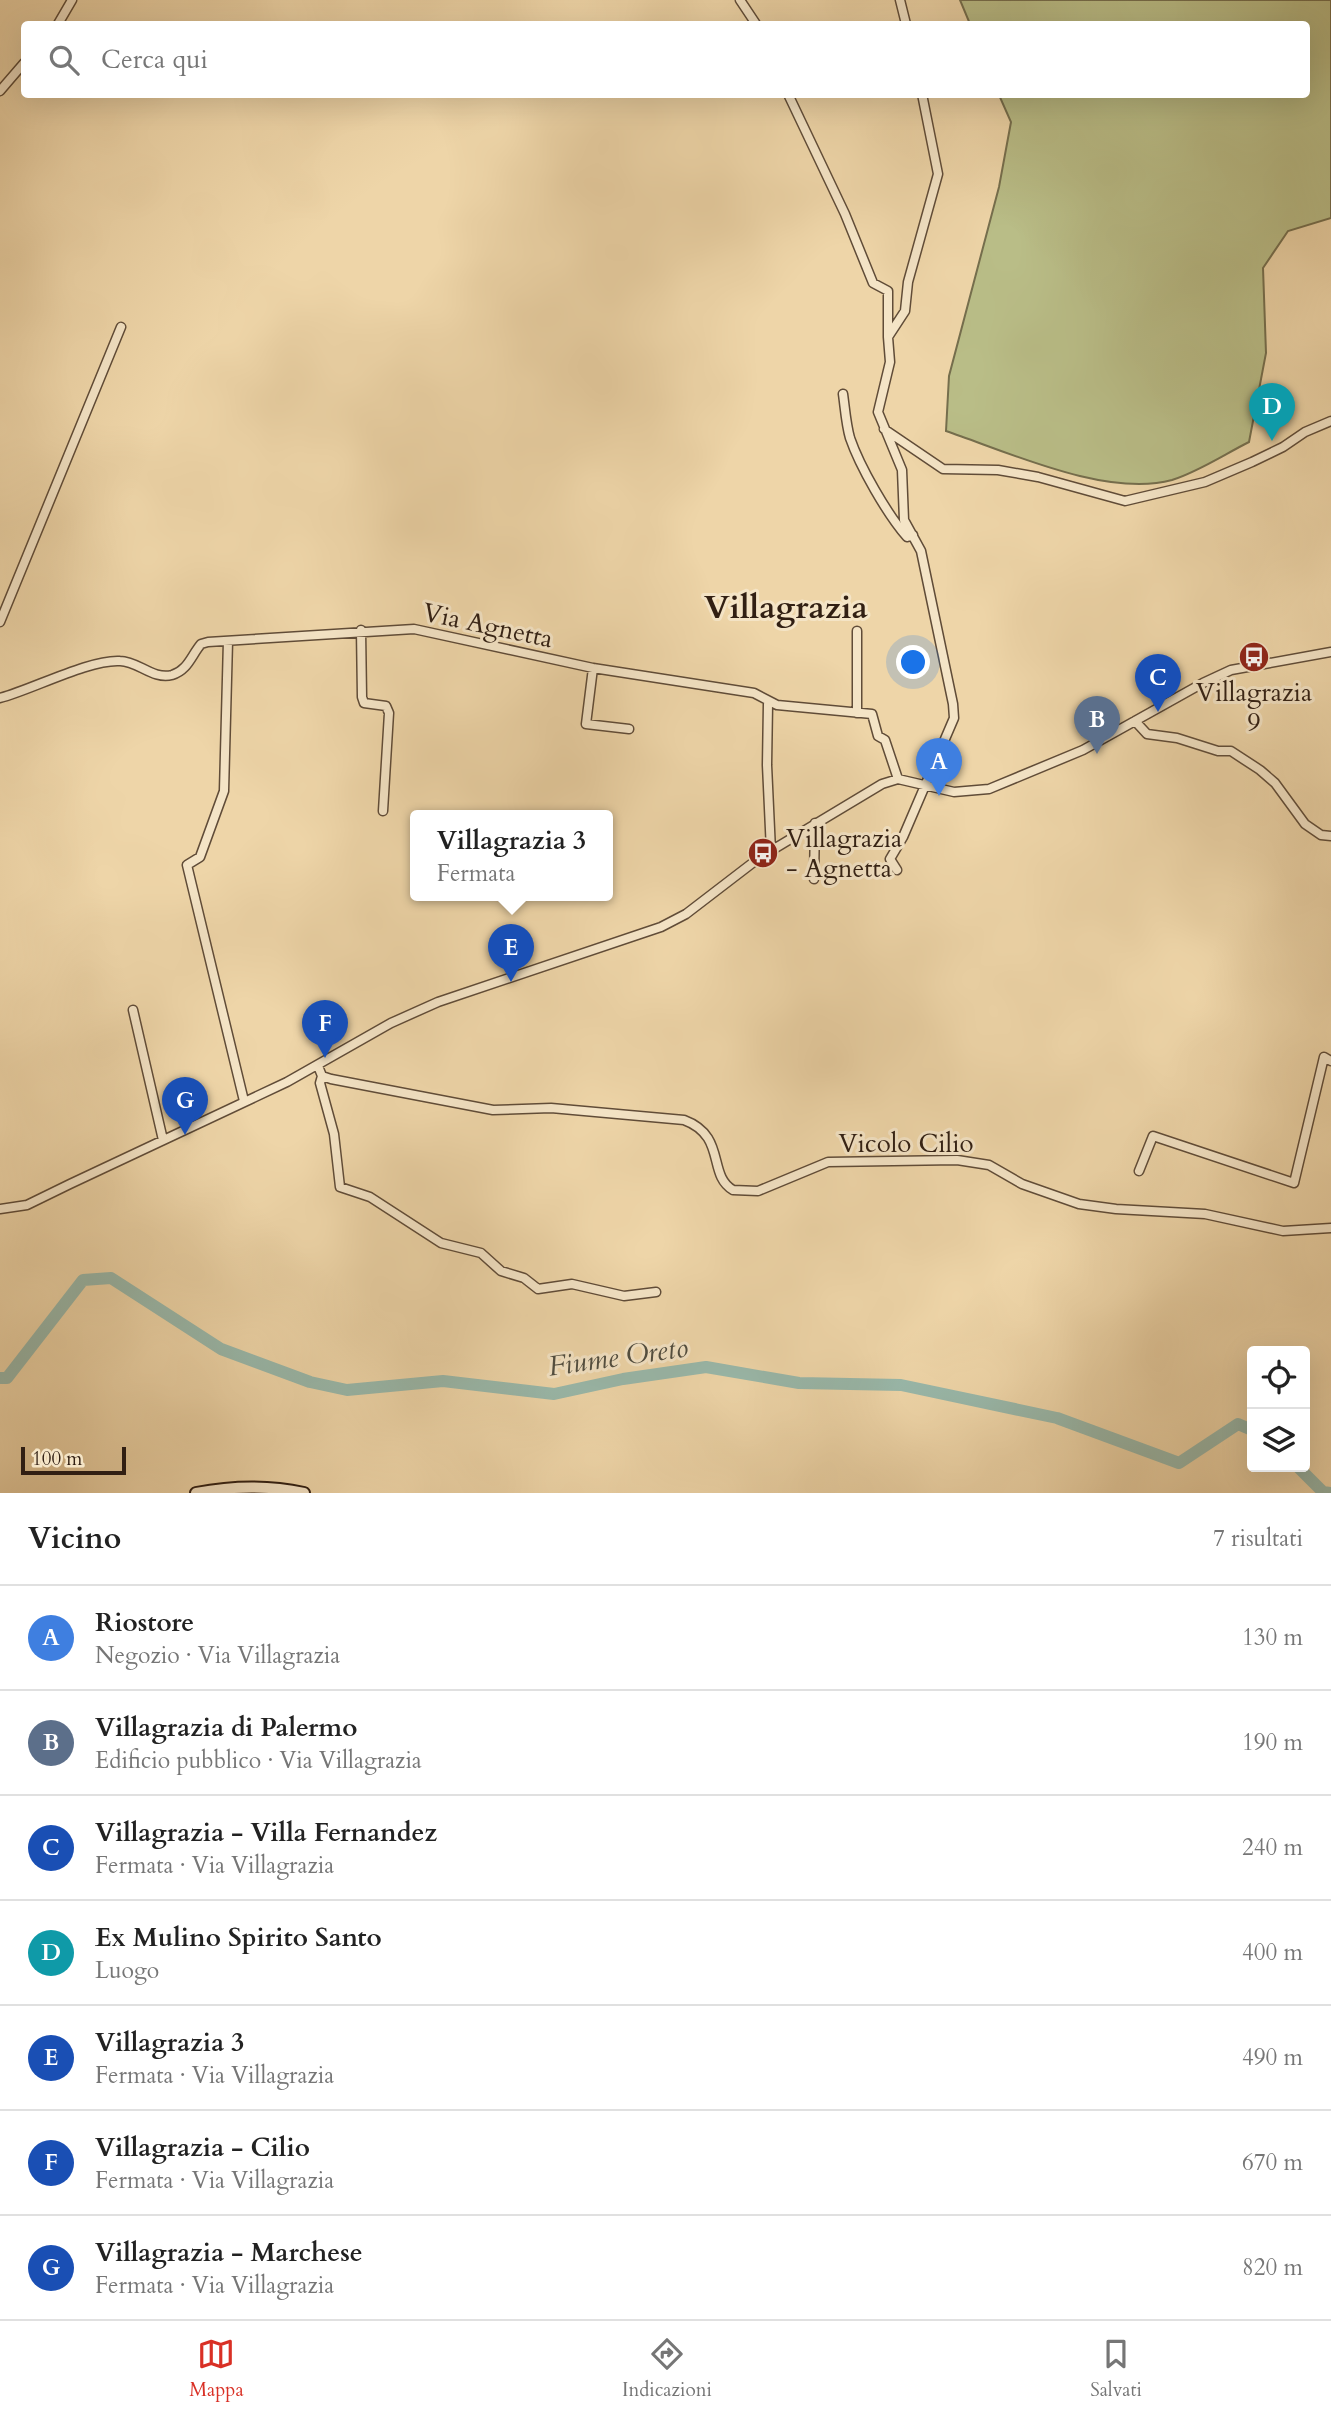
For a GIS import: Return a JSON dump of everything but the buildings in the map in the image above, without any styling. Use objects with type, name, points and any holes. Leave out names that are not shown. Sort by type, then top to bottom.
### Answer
[{"type":"main road","points":[[196,1493],[232,1488],[265,1488],[304,1493]]},
{"type":"street","points":[[60,21],[72,0]]},
{"type":"street","points":[[740,0],[754,21]]},
{"type":"street","points":[[900,0],[905,21]]},
{"type":"street","points":[[0,91],[21,66]]},
{"type":"street","points":[[790,98],[845,214],[873,283],[888,291],[890,362],[878,412],[902,470],[904,520],[920,551],[953,704],[950,732],[903,837],[893,850],[890,859],[897,870]]},
{"type":"street","points":[[888,337],[905,311],[908,282],[938,174],[923,98]]},
{"type":"street","points":[[0,622],[121,327]]},
{"type":"street","points":[[843,394],[849,436],[886,509],[907,537],[913,535]]},
{"type":"street","points":[[884,429],[943,470],[998,470],[1038,477],[1125,501],[1205,482],[1283,447],[1305,432],[1331,421]]},
{"type":"street","points":[[360,630],[364,703],[386,706],[389,713],[383,811]]},
{"type":"street","name":"Via Agnetta","points":[[0,698],[53,678],[119,660],[166,676],[176,674],[189,663],[201,644],[360,630],[427,630],[506,651],[593,668],[754,693],[768,704],[858,712]]},
{"type":"street","points":[[857,631],[858,712],[874,717],[878,736],[885,740],[898,779]]},
{"type":"street","points":[[228,641],[224,791],[200,857],[187,865],[244,1101]]},
{"type":"street","points":[[0,1209],[27,1205],[318,1066],[391,1023],[438,1002],[661,927],[686,914],[771,851],[883,784],[898,779],[963,793],[989,789],[1083,750],[1231,670],[1331,652]]},
{"type":"street","points":[[593,668],[586,724],[629,729]]},
{"type":"street","points":[[768,704],[767,765],[771,851]]},
{"type":"street","points":[[1135,721],[1147,734],[1177,738],[1217,751],[1231,751],[1275,783],[1305,824],[1321,835],[1331,836]]},
{"type":"street","points":[[814,879],[815,823]]},
{"type":"street","points":[[133,1010],[163,1140]]},
{"type":"street","points":[[1139,1171],[1153,1136],[1294,1183],[1328,1059]]},
{"type":"street","points":[[318,1066],[334,1134],[340,1187],[370,1198],[441,1243],[481,1253],[496,1267],[524,1278],[537,1289],[572,1284],[624,1296],[656,1292]]},
{"type":"street","name":"Vicolo Cilio","points":[[322,1076],[493,1110],[551,1108],[684,1120],[699,1126],[705,1133],[723,1180],[733,1191],[758,1191],[828,1162],[957,1160],[989,1165],[1022,1184],[1079,1204],[1205,1214],[1283,1231],[1331,1228]]},
{"type":"green space","points":[[960,0],[1331,0],[1331,218],[1288,231],[1263,268],[1266,353],[1249,442],[1172,480],[1146,484],[1088,478],[946,431],[949,376],[999,187],[1011,122],[1000,98],[1310,98],[1310,21],[969,21]]},
{"type":"waterway","name":"Fiume Oreto","points":[[0,1378],[7,1378],[83,1280],[111,1278],[221,1349],[310,1382],[347,1390],[443,1381],[554,1394],[623,1379],[706,1367],[799,1383],[901,1385],[1057,1418],[1179,1463],[1238,1424],[1247,1428]]},
{"type":"waterway","name":"Fiume Oreto","points":[[1303,1472],[1323,1492],[1331,1493]]},
{"type":"place","name":"Ex Mulino Spirito Santo","points":[[1272,441]]},
{"type":"place","name":"Villagrazia 9","points":[[1254,657]]},
{"type":"place","name":"Villagrazia - Villa Fernandez","points":[[1158,712]]},
{"type":"place","name":"Villagrazia di Palermo","points":[[1097,754]]},
{"type":"place","name":"Riostore","points":[[939,796]]},
{"type":"place","name":"Villagrazia - Agnetta","points":[[763,853]]},
{"type":"place","name":"Villagrazia 3","points":[[511,982]]},
{"type":"place","name":"Villagrazia - Cilio","points":[[325,1058]]},
{"type":"place","name":"Villagrazia - Marchese","points":[[185,1135]]},
{"type":"district","name":"Villagrazia","points":[[786,606]]}]
